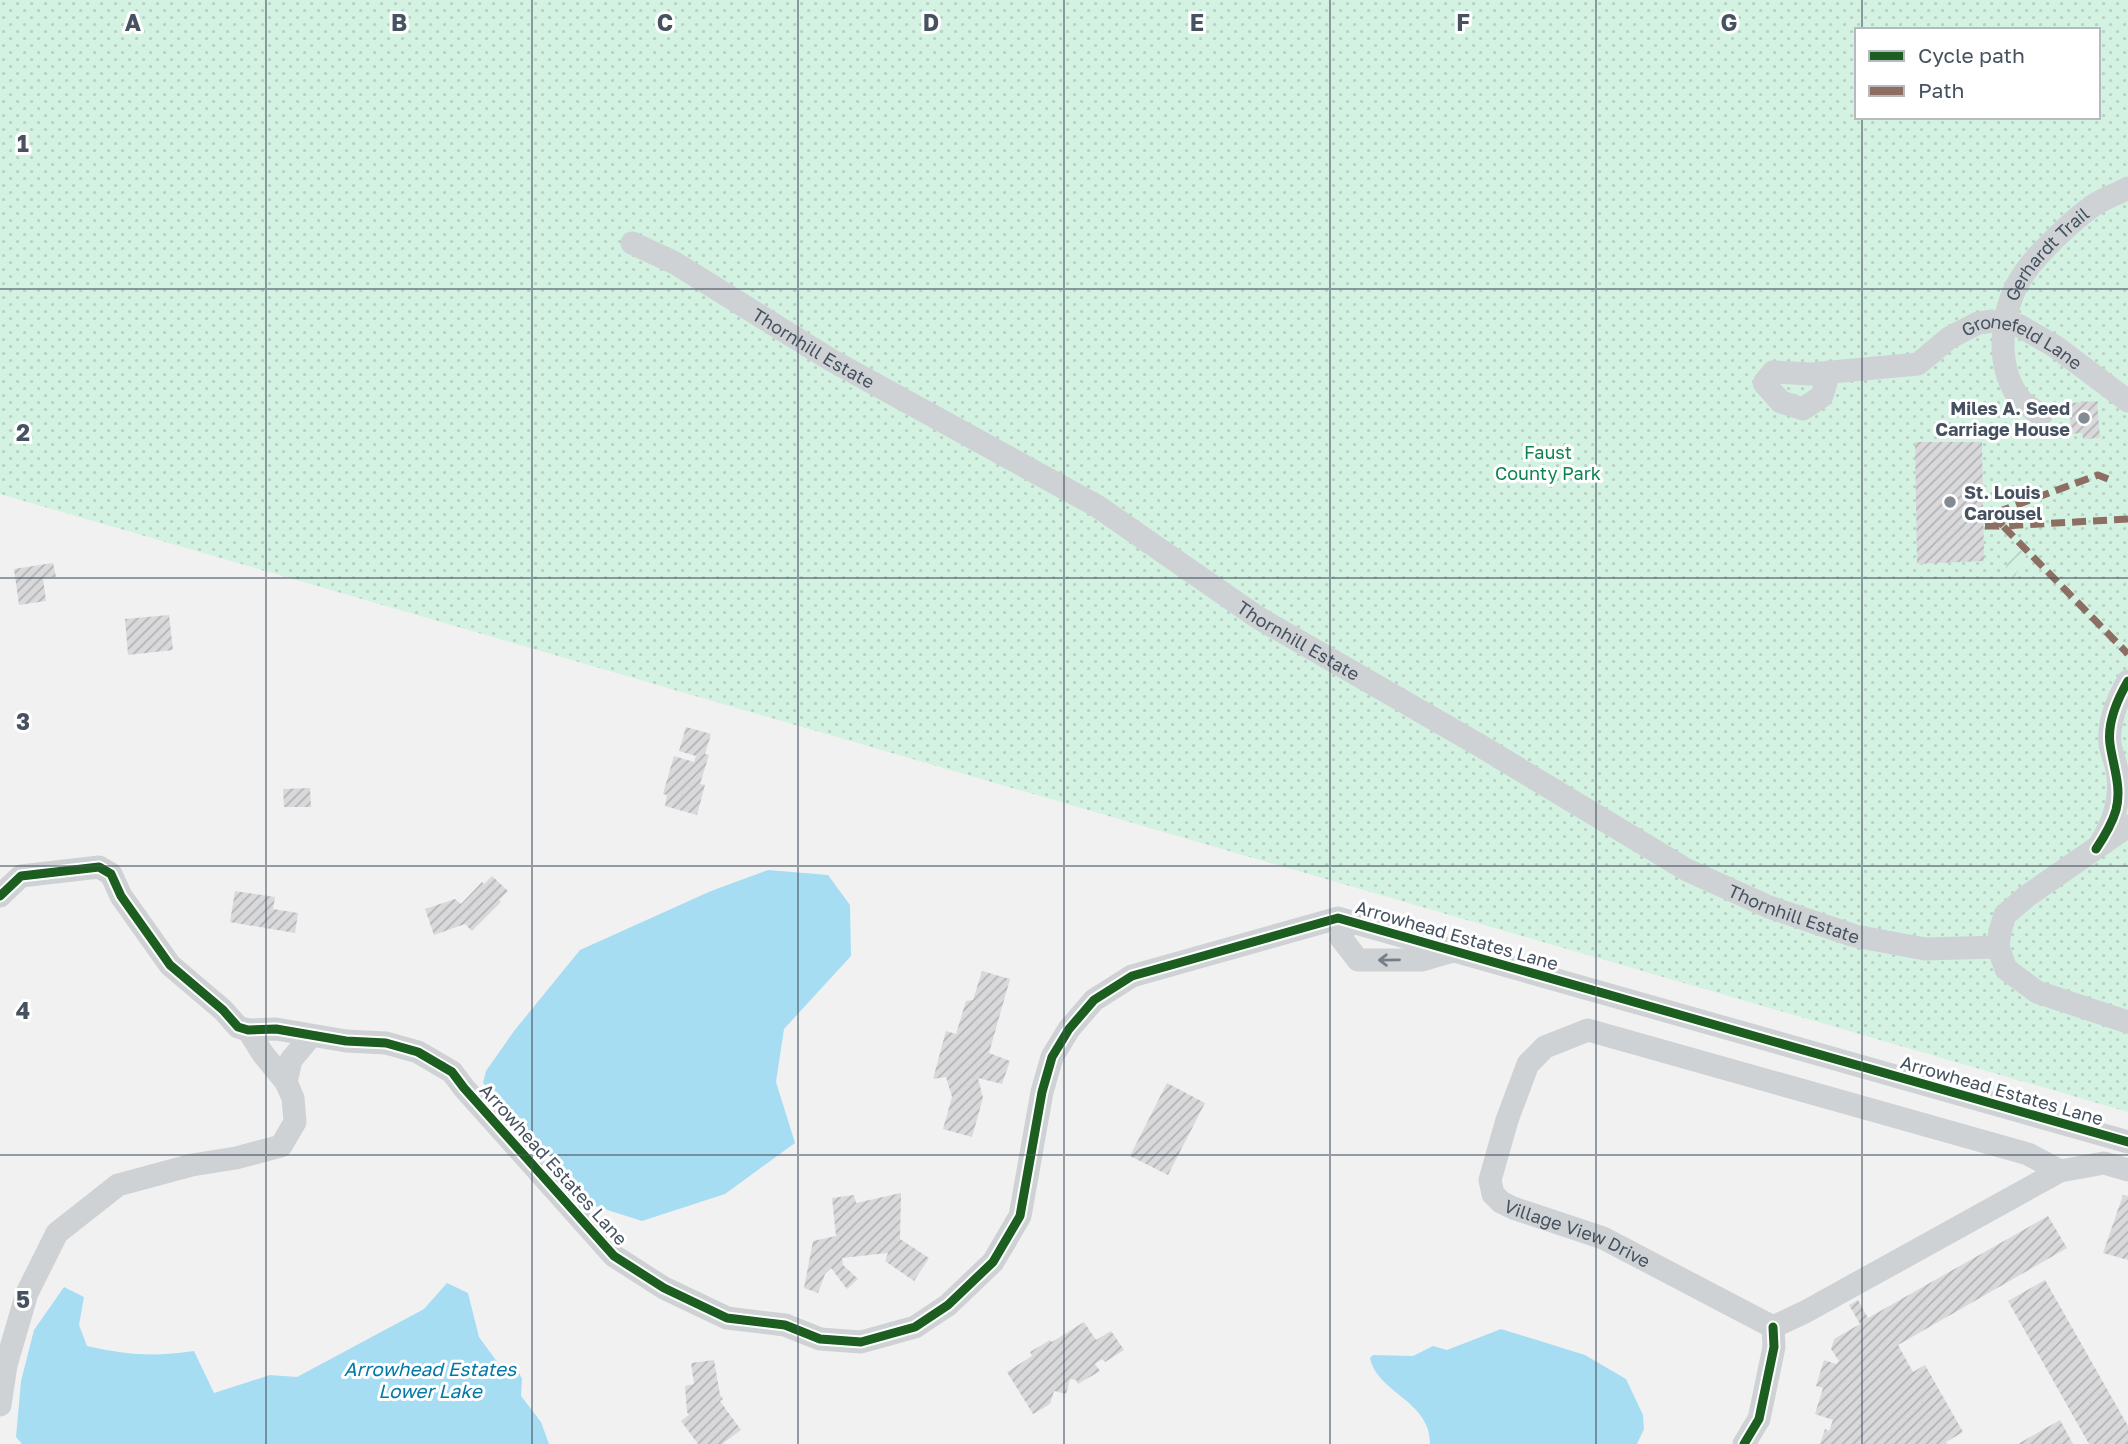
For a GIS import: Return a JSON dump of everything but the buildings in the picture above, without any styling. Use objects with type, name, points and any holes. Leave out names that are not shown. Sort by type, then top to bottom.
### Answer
[{"type":"street","name":"Gerhardt Trail","points":[[2041,415],[2021,400],[2007,377],[2003,355],[2011,301],[2025,272],[2060,235],[2094,205],[2128,188]]},
{"type":"street","name":"Thornhill Estate","points":[[632,243],[675,263],[831,360],[1097,506],[1257,617],[1479,745],[1687,870],[1769,907],[1855,936],[1925,949],[1998,947]]},
{"type":"street","name":"Gronefeld Lane","points":[[1829,372],[1918,364],[1949,338],[1978,323],[1993,321],[2018,325],[2056,347],[2128,401]]},
{"type":"street","points":[[2096,849],[2109,829],[2117,808],[2118,777],[2110,742],[2115,705],[2128,681]]},
{"type":"street","points":[[2128,826],[2027,896],[2005,915],[1998,947],[2006,969],[2037,992],[2128,1023]]},
{"type":"street","points":[[0,895],[21,876],[99,867],[111,874],[121,895],[170,965],[223,1010],[238,1027],[248,1030],[286,1082],[293,1098],[295,1122],[281,1146],[236,1158],[192,1165],[118,1185],[57,1233],[27,1293],[6,1365],[0,1405]]},
{"type":"street","name":"Arrowhead Estates Lane","points":[[248,1030],[276,1029],[311,1036],[386,1043],[418,1052],[452,1072],[614,1256],[664,1288],[727,1318],[785,1325],[820,1339],[861,1342],[915,1326],[948,1304],[993,1262],[1020,1216],[1042,1091],[1052,1057],[1069,1029],[1094,1000],[1132,976],[1338,918],[2121,1140]]},
{"type":"street","points":[[1353,922],[1345,928],[1341,938],[1358,960],[1422,960],[1456,950]]},
{"type":"street","name":"Village View Drive","points":[[1773,1327],[1603,1238],[1513,1208],[1493,1194],[1490,1180],[1507,1119],[1528,1064],[1545,1047],[1588,1030],[2028,1154],[2060,1171]]},
{"type":"street","points":[[286,1082],[291,1060],[311,1036]]},
{"type":"street","points":[[2104,1163],[2121,1140]]},
{"type":"street","points":[[1744,1444],[1759,1419],[1774,1348],[1773,1327],[2060,1171],[2104,1163],[2128,1170]]},
{"type":"green space","name":"Faust County Park","points":[[0,0],[2128,0],[2128,1112],[0,494]]},
{"type":"green space","points":[[2028,504],[2032,521],[2016,521],[2014,509]]},
{"type":"green space","points":[[2016,544],[2026,556],[2013,580],[2004,571]]},
{"type":"water","points":[[768,870],[828,875],[850,905],[851,956],[784,1029],[776,1082],[795,1143],[725,1194],[642,1221],[595,1206],[483,1083],[486,1071],[514,1031],[580,950],[711,891]]},
{"type":"water","name":"Arrowhead Estates Lower Lake","points":[[447,1283],[468,1293],[479,1337],[498,1363],[517,1368],[522,1379],[521,1396],[541,1422],[549,1444],[22,1444],[16,1437],[21,1381],[34,1330],[64,1287],[84,1297],[79,1325],[87,1346],[140,1354],[194,1351],[214,1393],[270,1375],[297,1377],[424,1309]]},
{"type":"water","points":[[1501,1329],[1585,1355],[1626,1379],[1643,1415],[1644,1429],[1637,1444],[1430,1444],[1428,1429],[1422,1417],[1382,1380],[1370,1358],[1373,1355],[1413,1356],[1433,1346],[1447,1350]]},
{"type":"marked path","points":[[2003,526],[1992,514],[2098,475],[2113,481]]},
{"type":"marked path","points":[[2128,519],[2003,526],[2128,654]]},
{"type":"marked path","points":[[1985,526],[2003,526]]},
{"type":"cycle path","points":[[2096,849],[2108,830],[2118,801],[2118,785],[2109,736],[2111,719],[2128,681]]},
{"type":"cycle path","points":[[0,896],[21,876],[99,867],[111,874],[121,896],[170,965],[223,1010],[238,1027],[248,1030],[276,1029],[346,1041],[386,1043],[418,1052],[452,1072],[614,1256],[664,1288],[727,1318],[785,1325],[820,1339],[861,1342],[915,1327],[948,1305],[993,1262],[1020,1216],[1042,1092],[1052,1057],[1069,1029],[1094,1000],[1132,976],[1338,918],[2128,1142]]},
{"type":"cycle path","points":[[1744,1444],[1759,1419],[1774,1347],[1773,1327]]},
{"type":"place","name":"Miles A. Seed Carriage House","points":[[2084,418]]},
{"type":"place","name":"St. Louis Carousel","points":[[1950,502]]}]
